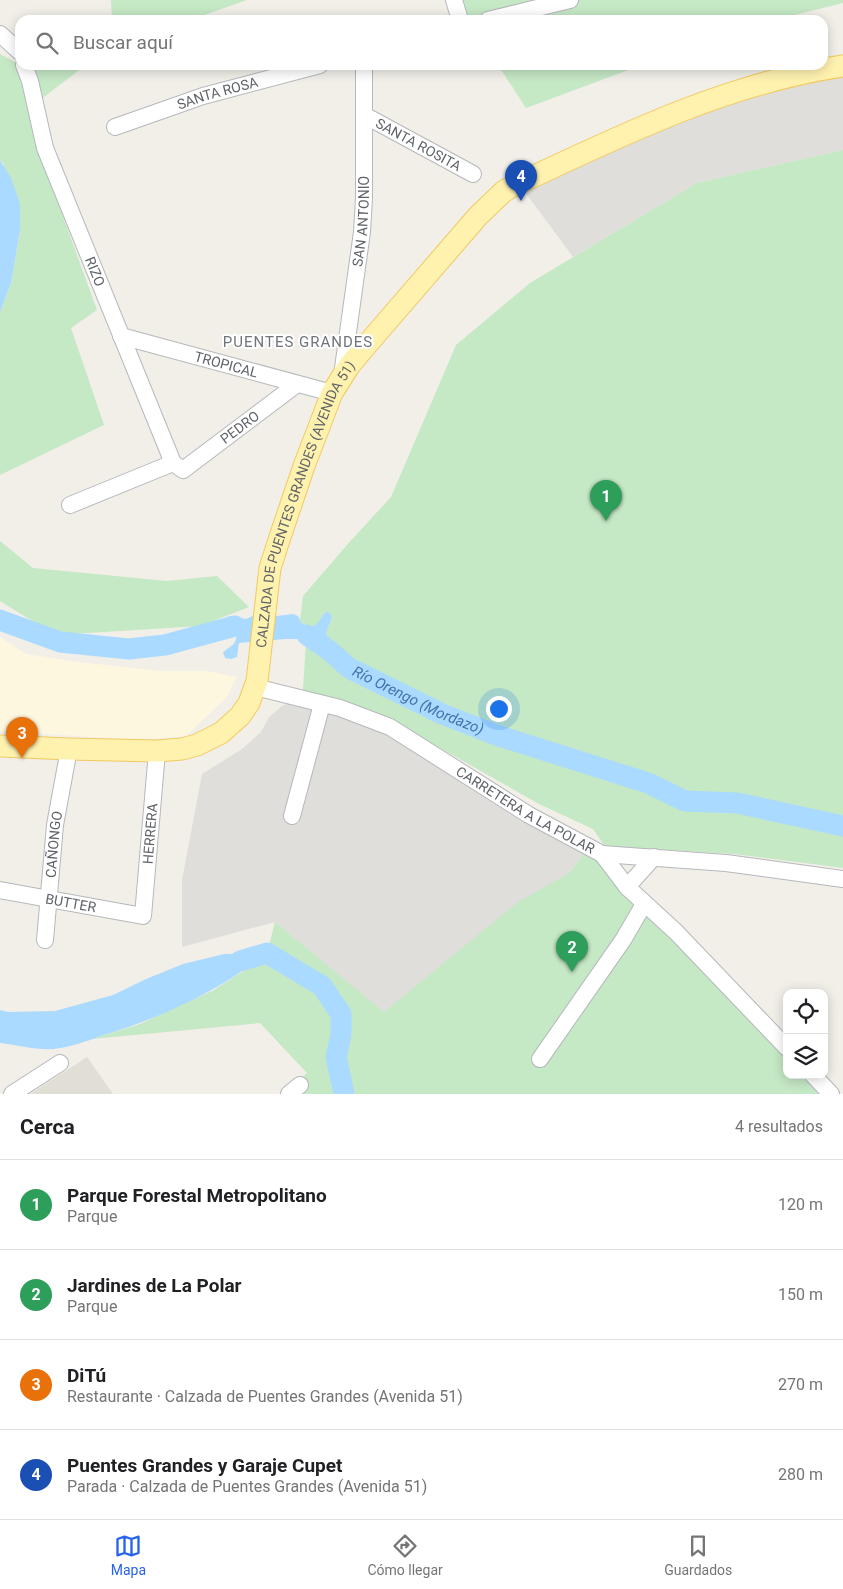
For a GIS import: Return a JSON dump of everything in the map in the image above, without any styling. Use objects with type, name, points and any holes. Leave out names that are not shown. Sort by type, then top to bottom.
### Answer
[{"type":"main road","name":"CALZADA DE PUENTES GRANDES (AVENIDA 51)","points":[[828,69],[843,66]]},
{"type":"main road","name":"CALZADA DE PUENTES GRANDES (AVENIDA 51)","points":[[0,746],[68,750],[182,750],[202,743],[221,733],[240,716],[249,703],[257,681],[272,562],[304,466],[337,385],[364,348],[478,216],[503,192],[586,152],[733,92],[775,79],[822,70]]},
{"type":"street","points":[[454,0],[458,15]]},
{"type":"street","points":[[508,15],[570,0]]},
{"type":"street","points":[[0,34],[15,48]]},
{"type":"street","name":"RIZO","points":[[26,70],[45,148],[121,336],[178,467]]},
{"type":"street","name":"SANTA ROSA","points":[[115,127],[203,96],[301,70]]},
{"type":"street","name":"SAN ANTONIO","points":[[337,385],[362,237],[364,198],[364,70]]},
{"type":"street","name":"SANTA ROSITA","points":[[364,115],[473,174]]},
{"type":"street","name":"TROPICAL","points":[[121,336],[297,384],[337,385]]},
{"type":"street","name":"PEDRO","points":[[70,505],[178,467],[297,384]]},
{"type":"street","name":"CARRETERA A LA POLAR","points":[[257,681],[322,704],[340,708],[390,728],[529,815],[602,854],[726,863],[843,879]]},
{"type":"street","points":[[292,816],[322,704]]},
{"type":"street","name":"CAÑONGO","points":[[45,940],[55,825],[68,750]]},
{"type":"street","name":"HERRERA","points":[[143,916],[157,751]]},
{"type":"street","points":[[602,854],[627,887],[676,932],[783,1044]]},
{"type":"street","points":[[627,887],[654,857]]},
{"type":"street","name":"BUTTER","points":[[0,890],[143,916]]},
{"type":"street","points":[[540,1059],[623,940],[644,904]]},
{"type":"street","points":[[12,1094],[60,1063]]},
{"type":"street","points":[[817,1079],[831,1094]]},
{"type":"shaded area","points":[[843,66],[843,150],[697,183],[573,257],[522,188],[733,92]]},
{"type":"shaded area","points":[[0,637],[26,654],[161,671],[206,671],[237,677],[226,698],[186,736],[138,740],[0,731]]},
{"type":"shaded area","points":[[299,698],[340,708],[590,846],[569,873],[546,887],[384,1013],[275,922],[182,947],[182,880],[202,774],[242,749],[261,732],[269,717],[282,706]]},
{"type":"shaded area","points":[[87,1057],[113,1094],[30,1094]]},
{"type":"green space","points":[[111,0],[247,0],[204,15],[112,15]]},
{"type":"green space","points":[[456,0],[843,0],[843,3],[794,15],[466,15]]},
{"type":"green space","points":[[0,54],[15,62],[15,70],[79,70],[32,106],[38,148],[97,310],[71,328],[104,425],[0,475],[0,313],[11,283],[20,230],[3,163],[0,160]]},
{"type":"green space","points":[[501,70],[629,70],[526,108]]},
{"type":"green space","points":[[843,150],[843,868],[734,854],[613,848],[604,845],[593,829],[539,804],[394,722],[303,690],[306,641],[314,644],[329,642],[326,633],[332,617],[324,613],[320,621],[314,626],[307,627],[304,625],[300,620],[303,596],[391,497],[456,345],[530,283],[697,183]]},
{"type":"green space","points":[[0,541],[33,568],[167,581],[217,576],[249,607],[200,626],[55,635],[0,601]]},
{"type":"green space","points":[[590,846],[783,1046],[783,1079],[816,1079],[830,1094],[283,1094],[307,1073],[260,1023],[92,1039],[140,1024],[212,991],[250,967],[267,953],[275,922],[384,1012],[518,902],[569,873]]},
{"type":"water","points":[[0,160],[11,178],[20,204],[20,230],[11,283],[0,313]]},
{"type":"water","points":[[327,612],[332,617],[326,633],[330,651],[298,639],[285,639],[239,643],[237,657],[225,658],[223,652],[234,644],[237,636],[235,634],[230,636],[222,634],[212,640],[206,626],[230,616],[246,619],[260,613],[277,616],[293,614],[298,616],[304,625],[311,627]]},
{"type":"water","points":[[267,953],[229,980],[208,992],[167,1012],[123,1029],[77,1044],[53,1049],[0,1043],[0,1010],[8,1012],[55,1011],[113,995],[183,964],[224,954]]},
{"type":"waterway","name":"Río Orengo (Mordazo)","points":[[0,620],[60,642],[129,649],[165,645],[235,626]]},
{"type":"waterway","name":"Río Orengo (Mordazo)","points":[[307,635],[330,651],[349,668],[442,714],[496,735],[648,783],[685,801],[737,803],[843,826]]},
{"type":"waterway","points":[[240,961],[267,953],[322,986],[341,1014],[341,1035],[336,1057],[344,1094]]},
{"type":"place","name":"Puentes Grandes y Garaje Cupet","points":[[521,201]]},
{"type":"place","name":"Parque Forestal Metropolitano","points":[[606,521]]},
{"type":"place","name":"DiTú","points":[[22,758]]},
{"type":"place","name":"Jardines de La Polar","points":[[572,972]]},
{"type":"district","name":"PUENTES GRANDES","points":[[298,342]]}]
